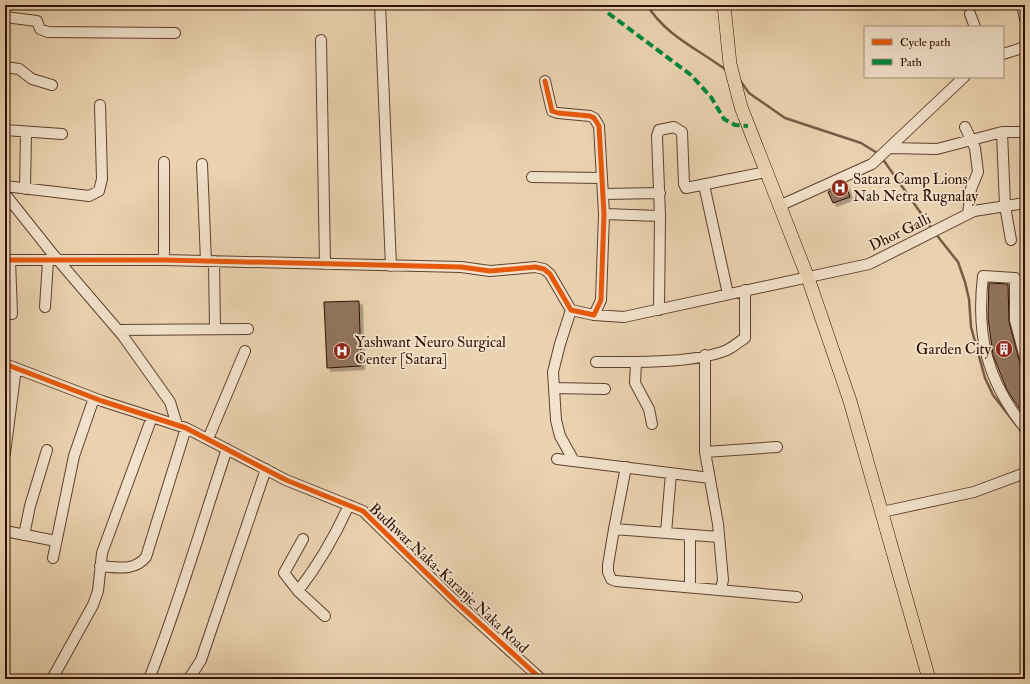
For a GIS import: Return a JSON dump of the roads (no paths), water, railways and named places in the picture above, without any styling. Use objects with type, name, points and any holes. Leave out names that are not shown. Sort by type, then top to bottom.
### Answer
[{"type":"main road","points":[[724,5],[730,64],[741,107],[808,278],[850,401],[929,679]]},
{"type":"street","points":[[380,5],[391,266]]},
{"type":"street","points":[[1022,5],[1025,19]]},
{"type":"street","points":[[970,14],[975,26]]},
{"type":"street","points":[[5,17],[37,21],[40,29],[48,32],[175,33]]},
{"type":"street","points":[[321,40],[324,264]]},
{"type":"street","points":[[1004,54],[1025,47]]},
{"type":"street","points":[[5,67],[19,69],[32,79],[52,84]]},
{"type":"street","points":[[779,206],[872,164],[963,78]]},
{"type":"street","points":[[545,81],[552,111],[558,113],[590,116],[599,126],[604,214],[601,300],[594,315]]},
{"type":"street","points":[[5,186],[89,196],[99,191],[102,179],[100,105]]},
{"type":"street","points":[[659,310],[660,192],[657,136],[659,130],[662,128],[674,127],[682,132],[685,188],[704,186],[766,172]]},
{"type":"street","points":[[965,127],[975,148],[978,172],[971,189],[968,214]]},
{"type":"street","points":[[5,130],[62,134]]},
{"type":"street","points":[[25,189],[26,132]]},
{"type":"street","points":[[890,148],[937,149],[1002,132],[1025,132]]},
{"type":"street","points":[[1002,132],[1005,206],[1011,240]]},
{"type":"street","points":[[164,162],[164,260]]},
{"type":"street","points":[[202,164],[215,329]]},
{"type":"street","points":[[532,178],[602,178]]},
{"type":"street","points":[[704,186],[728,294]]},
{"type":"street","points":[[603,194],[660,192]]},
{"type":"street","points":[[5,194],[53,261],[118,330],[170,402],[182,426],[146,557],[141,563],[126,568],[100,566]]},
{"type":"street","name":"Dhor Galli","points":[[571,310],[594,315],[624,317],[869,264],[943,228],[974,211],[1025,203]]},
{"type":"street","points":[[604,214],[660,216]]},
{"type":"street","points":[[12,314],[8,260],[210,261],[460,267],[490,271],[535,267],[544,269],[550,274],[571,310],[553,372],[556,420],[560,436],[574,461]]},
{"type":"street","points":[[45,307],[53,261]]},
{"type":"street","points":[[1025,358],[1015,307],[1015,278],[983,276],[980,299],[982,339],[1001,395],[1025,428]]},
{"type":"street","points":[[596,362],[636,362],[705,356],[727,350],[744,338],[745,290]]},
{"type":"street","points":[[118,330],[248,328]]},
{"type":"street","points":[[208,439],[245,351]]},
{"type":"street","points":[[705,356],[705,452],[719,537],[723,580],[721,590]]},
{"type":"street","points":[[636,362],[635,383],[649,409],[652,424]]},
{"type":"street","name":"Budhwar Naka-Karanje Naka Road","points":[[5,364],[94,398],[182,426],[286,480],[363,511],[453,599],[541,679]]},
{"type":"street","points":[[5,453],[16,368]]},
{"type":"street","points":[[554,388],[605,388]]},
{"type":"street","points":[[53,558],[74,456],[94,398]]},
{"type":"street","points":[[52,679],[93,605],[98,591],[102,553],[152,417]]},
{"type":"street","points":[[705,452],[776,447]]},
{"type":"street","points":[[149,679],[167,636],[227,449]]},
{"type":"street","points":[[24,535],[30,506],[48,450]]},
{"type":"street","points":[[557,459],[710,478]]},
{"type":"street","points":[[626,467],[608,566],[608,572],[611,579],[616,581],[797,597]]},
{"type":"street","points":[[189,679],[201,660],[266,469]]},
{"type":"street","points":[[666,533],[671,473]]},
{"type":"street","points":[[882,512],[974,492],[1025,473]]},
{"type":"street","points":[[298,591],[314,570],[349,505]]},
{"type":"street","points":[[614,529],[719,537]]},
{"type":"street","points":[[5,531],[56,541]]},
{"type":"street","points":[[690,535],[690,587]]},
{"type":"street","points":[[303,539],[284,573],[298,591],[325,616]]},
{"type":"waterway","points":[[647,5],[663,25],[673,34],[726,70]]},
{"type":"waterway","points":[[739,79],[749,93],[785,118],[861,143],[879,154]]},
{"type":"waterway","points":[[882,158],[932,229]]},
{"type":"waterway","points":[[935,233],[958,262],[965,282],[969,299],[971,327],[985,378],[993,395],[1017,426]]},
{"type":"waterway","points":[[1020,430],[1025,436]]},
{"type":"place","name":"Satara Camp Lions Nab Netra Rugnalay","points":[[840,188]]},
{"type":"place","name":"Garden City","points":[[1004,349]]},
{"type":"place","name":"Yashwant Neuro Surgical Center [Satara]","points":[[342,351]]}]
